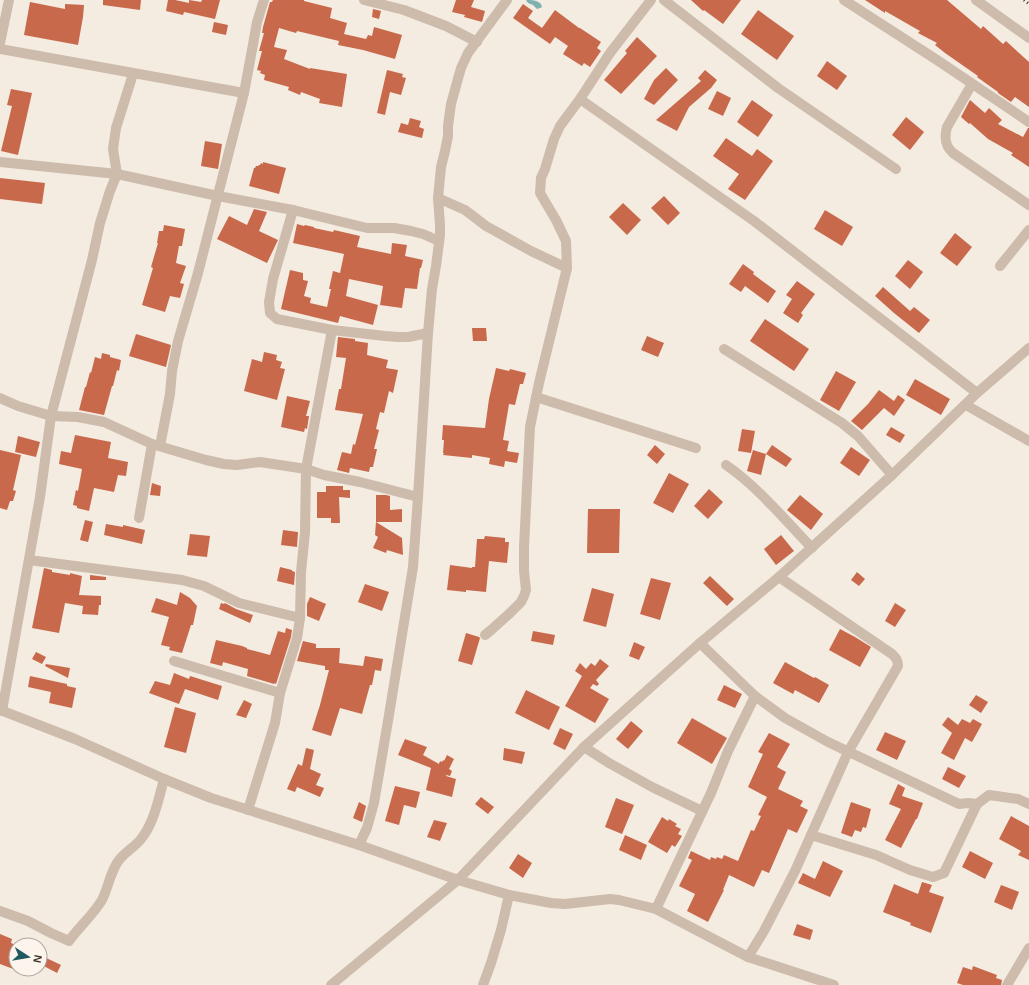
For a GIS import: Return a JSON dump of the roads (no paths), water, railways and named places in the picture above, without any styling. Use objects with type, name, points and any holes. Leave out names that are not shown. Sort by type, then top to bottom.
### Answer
[{"type":"street","points":[[0,43],[9,0]]},
{"type":"street","points":[[139,518],[156,445],[170,394],[172,371],[178,341],[198,273],[244,93],[257,22],[264,0]]},
{"type":"street","points":[[364,0],[404,10],[446,26],[477,42]]},
{"type":"street","points":[[359,845],[367,828],[374,803],[412,567],[418,497],[428,332],[439,241],[440,225],[438,198],[441,166],[448,136],[448,126],[453,96],[461,68],[468,53],[507,0]]},
{"type":"street","points":[[485,635],[521,602],[526,590],[524,547],[530,427],[554,318],[567,268],[566,241],[556,220],[540,193],[541,178],[560,126],[580,99],[610,53],[651,0]]},
{"type":"street","points":[[664,0],[778,88],[896,169]]},
{"type":"street","points":[[844,0],[1029,122]]},
{"type":"street","points":[[976,0],[1029,38]]},
{"type":"street","points":[[0,49],[244,93]]},
{"type":"street","points":[[133,74],[116,128],[113,148],[117,174],[100,223],[92,260],[51,416],[40,497],[1,711],[75,739],[164,779],[211,798],[359,845],[458,880],[509,895],[543,902],[557,904],[610,899],[656,909],[748,957],[834,985]]},
{"type":"street","points":[[972,84],[947,127],[946,142],[948,149],[1029,205]]},
{"type":"street","points":[[580,99],[754,220],[977,393]]},
{"type":"street","points":[[0,162],[117,174],[218,196],[293,210],[367,228],[394,228],[411,231],[423,234],[439,241]]},
{"type":"street","points":[[438,198],[465,210],[486,226],[531,251],[567,268]]},
{"type":"street","points":[[293,210],[273,279],[269,302],[270,313],[277,319],[332,330],[398,337],[408,337],[428,332]]},
{"type":"street","points":[[1000,266],[1029,230]]},
{"type":"street","points":[[248,810],[275,723],[280,693],[297,638],[300,618],[301,572],[305,532],[306,469],[332,330]]},
{"type":"street","points":[[331,985],[458,880],[584,747],[700,643],[812,548],[892,476],[977,393],[1029,348]]},
{"type":"street","points":[[724,349],[842,423],[858,436],[892,476]]},
{"type":"street","points":[[536,397],[696,448]]},
{"type":"street","points":[[0,398],[18,406],[51,416],[78,417],[104,422],[156,445],[206,460],[237,465],[260,462],[306,469],[418,497]]},
{"type":"street","points":[[966,405],[1029,441]]},
{"type":"street","points":[[726,464],[752,486],[812,548]]},
{"type":"street","points":[[29,560],[182,580],[204,586],[239,603],[300,618]]},
{"type":"street","points":[[748,957],[764,932],[795,871],[848,752],[898,666],[898,661],[892,654],[779,577]]},
{"type":"street","points":[[700,643],[755,696],[785,718],[810,733],[960,804],[968,802],[977,804]]},
{"type":"street","points":[[174,661],[280,693]]},
{"type":"street","points":[[656,909],[702,811],[728,751],[755,696]]},
{"type":"street","points":[[584,747],[609,764],[702,811]]},
{"type":"street","points":[[0,911],[28,921],[69,941],[102,900],[119,860],[146,832],[164,779]]},
{"type":"street","points":[[811,835],[876,855],[910,870],[932,877],[944,873],[977,804],[989,795],[1018,799],[1029,804]]},
{"type":"street","points":[[483,985],[501,930],[509,895]]},
{"type":"street","points":[[1007,985],[1029,948]]},
{"type":"water","points":[[526,0],[538,2],[542,7],[537,9]]},
{"type":"railway","points":[[1024,0],[1029,4]]}]
